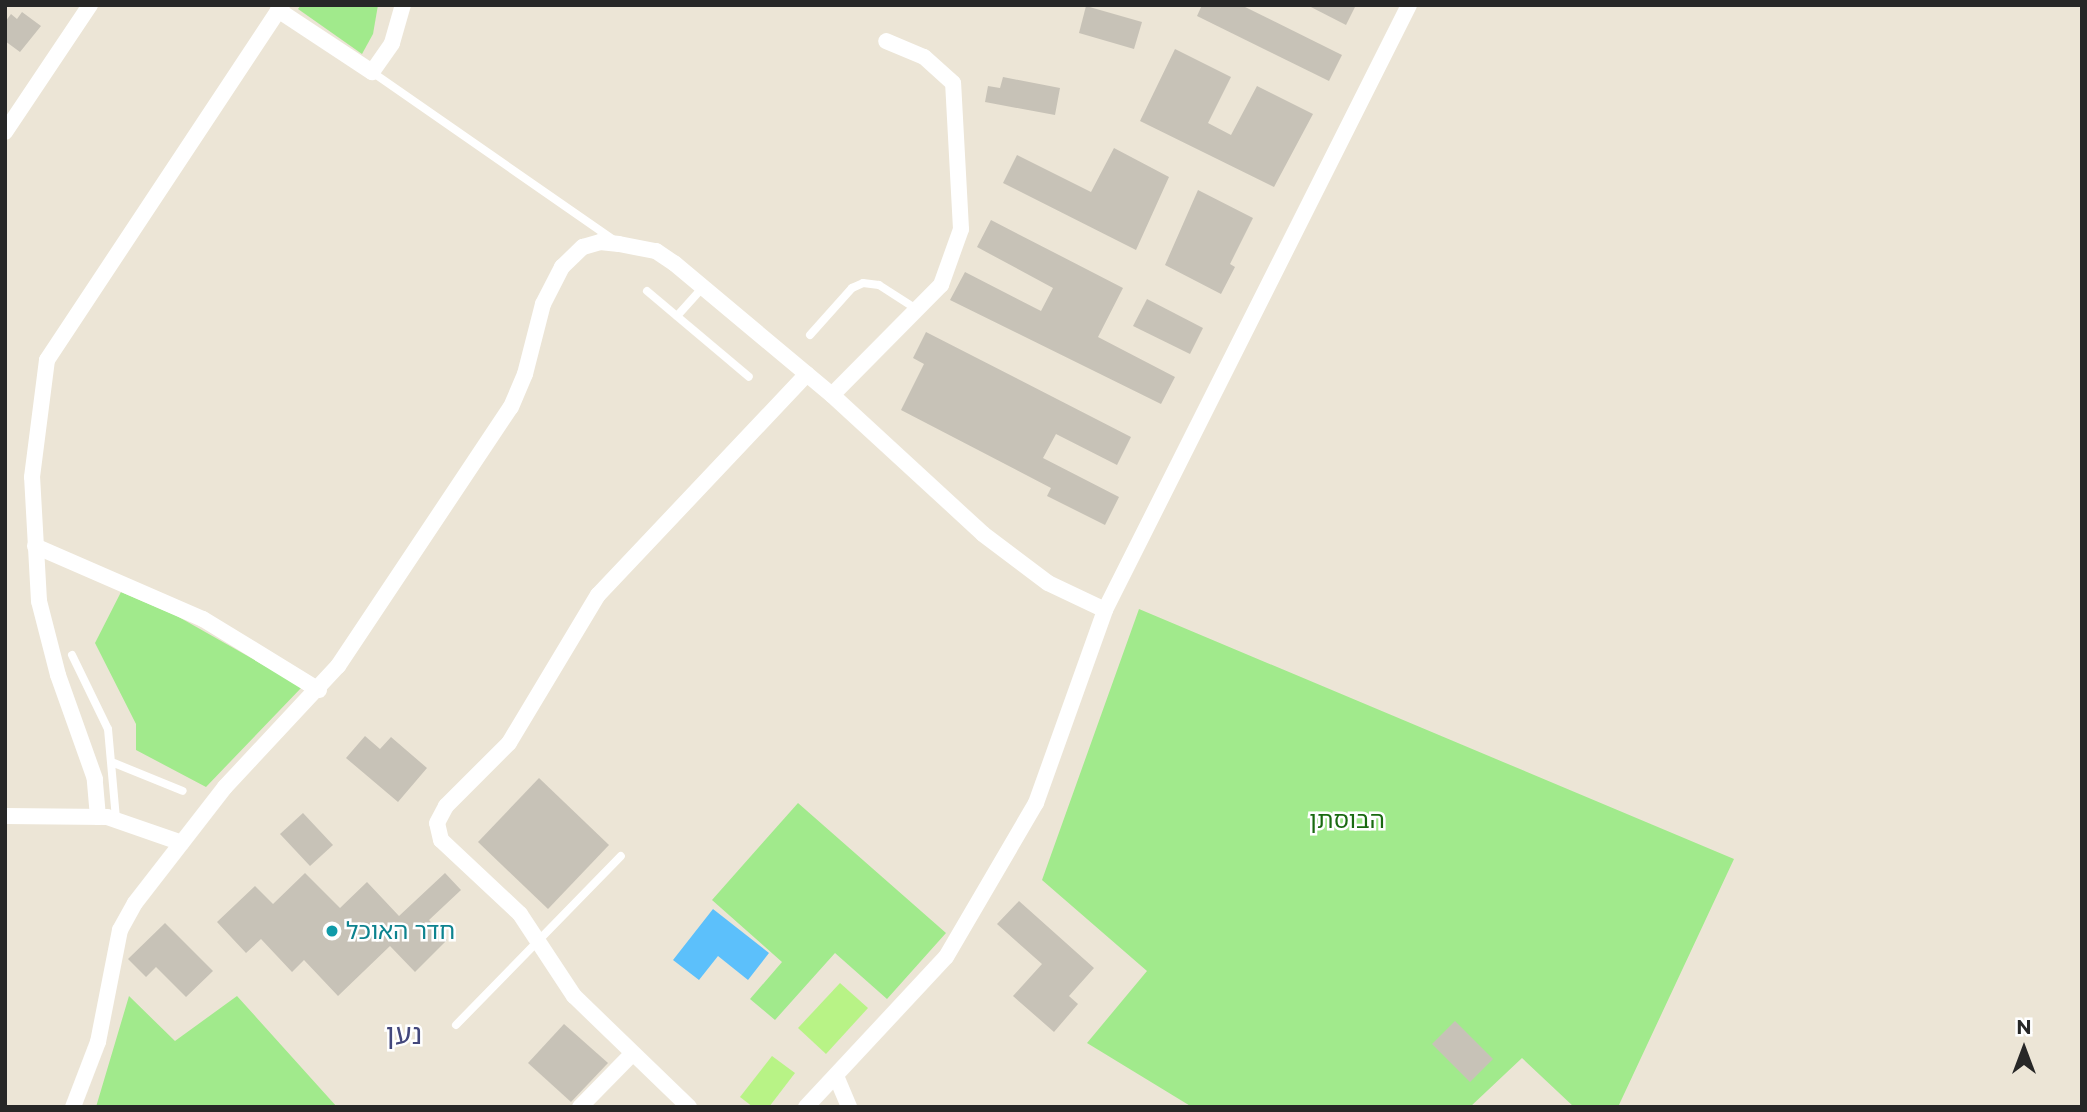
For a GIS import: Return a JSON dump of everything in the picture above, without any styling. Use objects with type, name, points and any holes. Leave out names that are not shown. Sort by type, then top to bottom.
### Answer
[{"type":"street","points":[[5,132],[90,5]]},
{"type":"street","points":[[97,817],[95,779],[58,675],[39,601],[32,477],[47,360],[280,8],[372,72],[393,43],[403,5]]},
{"type":"street","points":[[806,1107],[946,957],[1036,803],[1105,610],[1409,5]]},
{"type":"street","points":[[832,394],[919,311],[941,285],[961,229],[957,99],[953,83],[940,68],[886,41]]},
{"type":"street","points":[[73,1107],[99,1042],[120,930],[135,904],[225,787],[319,690],[511,407],[526,374],[543,304],[562,267],[583,247],[600,242],[656,251],[704,286],[832,394],[983,534],[1048,583],[1105,610]]},
{"type":"street","points":[[690,1107],[574,996],[520,914],[441,840],[437,823],[446,806],[509,743],[598,595],[807,373]]},
{"type":"street","points":[[35,546],[203,619],[319,690]]},
{"type":"street","points":[[5,816],[97,817],[116,820],[181,843]]},
{"type":"street","points":[[580,1107],[632,1054]]},
{"type":"street","points":[[836,1076],[849,1107]]},
{"type":"lane","points":[[372,72],[619,244]]},
{"type":"lane","points":[[810,335],[852,288],[863,283],[879,285],[919,311]]},
{"type":"lane","points":[[677,316],[704,286]]},
{"type":"lane","points":[[647,291],[750,377]]},
{"type":"lane","points":[[72,655],[108,729],[114,763],[116,820]]},
{"type":"lane","points":[[114,763],[183,791]]},
{"type":"lane","points":[[456,1025],[621,856]]},
{"type":"green space","points":[[301,5],[378,5],[373,34],[362,54],[298,9]]},
{"type":"green space","points":[[121,592],[177,616],[302,687],[206,787],[136,750],[136,724],[95,643]]},
{"type":"green space","name":"הבוסתן","points":[[1139,609],[1734,859],[1618,1107],[1574,1107],[1522,1058],[1470,1107],[1192,1107],[1087,1043],[1147,971],[1042,880]]},
{"type":"green space","points":[[798,803],[946,933],[887,999],[835,953],[775,1020],[750,999],[782,962],[712,900]]},
{"type":"green space","points":[[840,983],[868,1008],[826,1054],[798,1028]]},
{"type":"green space","points":[[129,996],[175,1041],[237,996],[337,1107],[96,1107]]},
{"type":"green space","points":[[772,1056],[795,1073],[769,1107],[753,1107],[740,1097]]},
{"type":"water","points":[[713,909],[769,953],[748,980],[718,956],[699,980],[673,960]]},
{"type":"building","points":[[1202,5],[1241,5],[1342,55],[1329,81],[1197,16]]},
{"type":"building","points":[[1307,5],[1356,5],[1346,25]]},
{"type":"building","points":[[1086,6],[1142,22],[1134,49],[1079,33]]},
{"type":"building","points":[[22,12],[41,26],[20,52],[5,41],[5,22],[11,14],[17,19]]},
{"type":"building","points":[[1175,49],[1231,77],[1208,123],[1231,135],[1257,86],[1313,114],[1274,187],[1140,121]]},
{"type":"building","points":[[1003,77],[1060,88],[1055,115],[985,102],[988,86],[1000,88]]},
{"type":"building","points":[[1114,148],[1169,177],[1136,250],[1003,183],[1017,155],[1091,192]]},
{"type":"building","points":[[1198,190],[1253,218],[1230,264],[1235,267],[1221,294],[1165,265]]},
{"type":"building","points":[[991,220],[1123,288],[1098,337],[1175,377],[1161,404],[950,300],[965,272],[1041,311],[1053,288],[977,247]]},
{"type":"building","points":[[1147,299],[1203,328],[1190,354],[1133,326]]},
{"type":"building","points":[[926,332],[1131,437],[1117,465],[1056,434],[1043,458],[1119,497],[1105,525],[1047,496],[1051,488],[901,410],[924,364],[913,358]]},
{"type":"building","points":[[365,736],[380,749],[391,737],[427,768],[398,802],[346,758]]},
{"type":"building","points":[[539,778],[609,845],[548,909],[478,842]]},
{"type":"building","points":[[303,813],[333,845],[310,866],[280,834]]},
{"type":"building","name":"חדר האוכל","points":[[305,873],[340,908],[367,882],[399,916],[445,873],[461,890],[429,920],[447,940],[415,972],[390,946],[338,996],[304,960],[292,972],[261,939],[246,953],[217,922],[255,886],[273,904]]},
{"type":"building","points":[[1019,901],[1094,968],[1069,996],[1078,1004],[1054,1032],[1013,996],[1042,964],[997,924]]},
{"type":"building","points":[[165,923],[213,971],[186,997],[156,967],[146,977],[128,959]]},
{"type":"building","points":[[1455,1021],[1493,1059],[1470,1082],[1432,1044]]},
{"type":"building","points":[[564,1024],[608,1063],[571,1102],[528,1063]]},
{"type":"place","name":"חדר האוכל","points":[[332,931]]},
{"type":"district","name":"נען","points":[[404,1034]]}]
